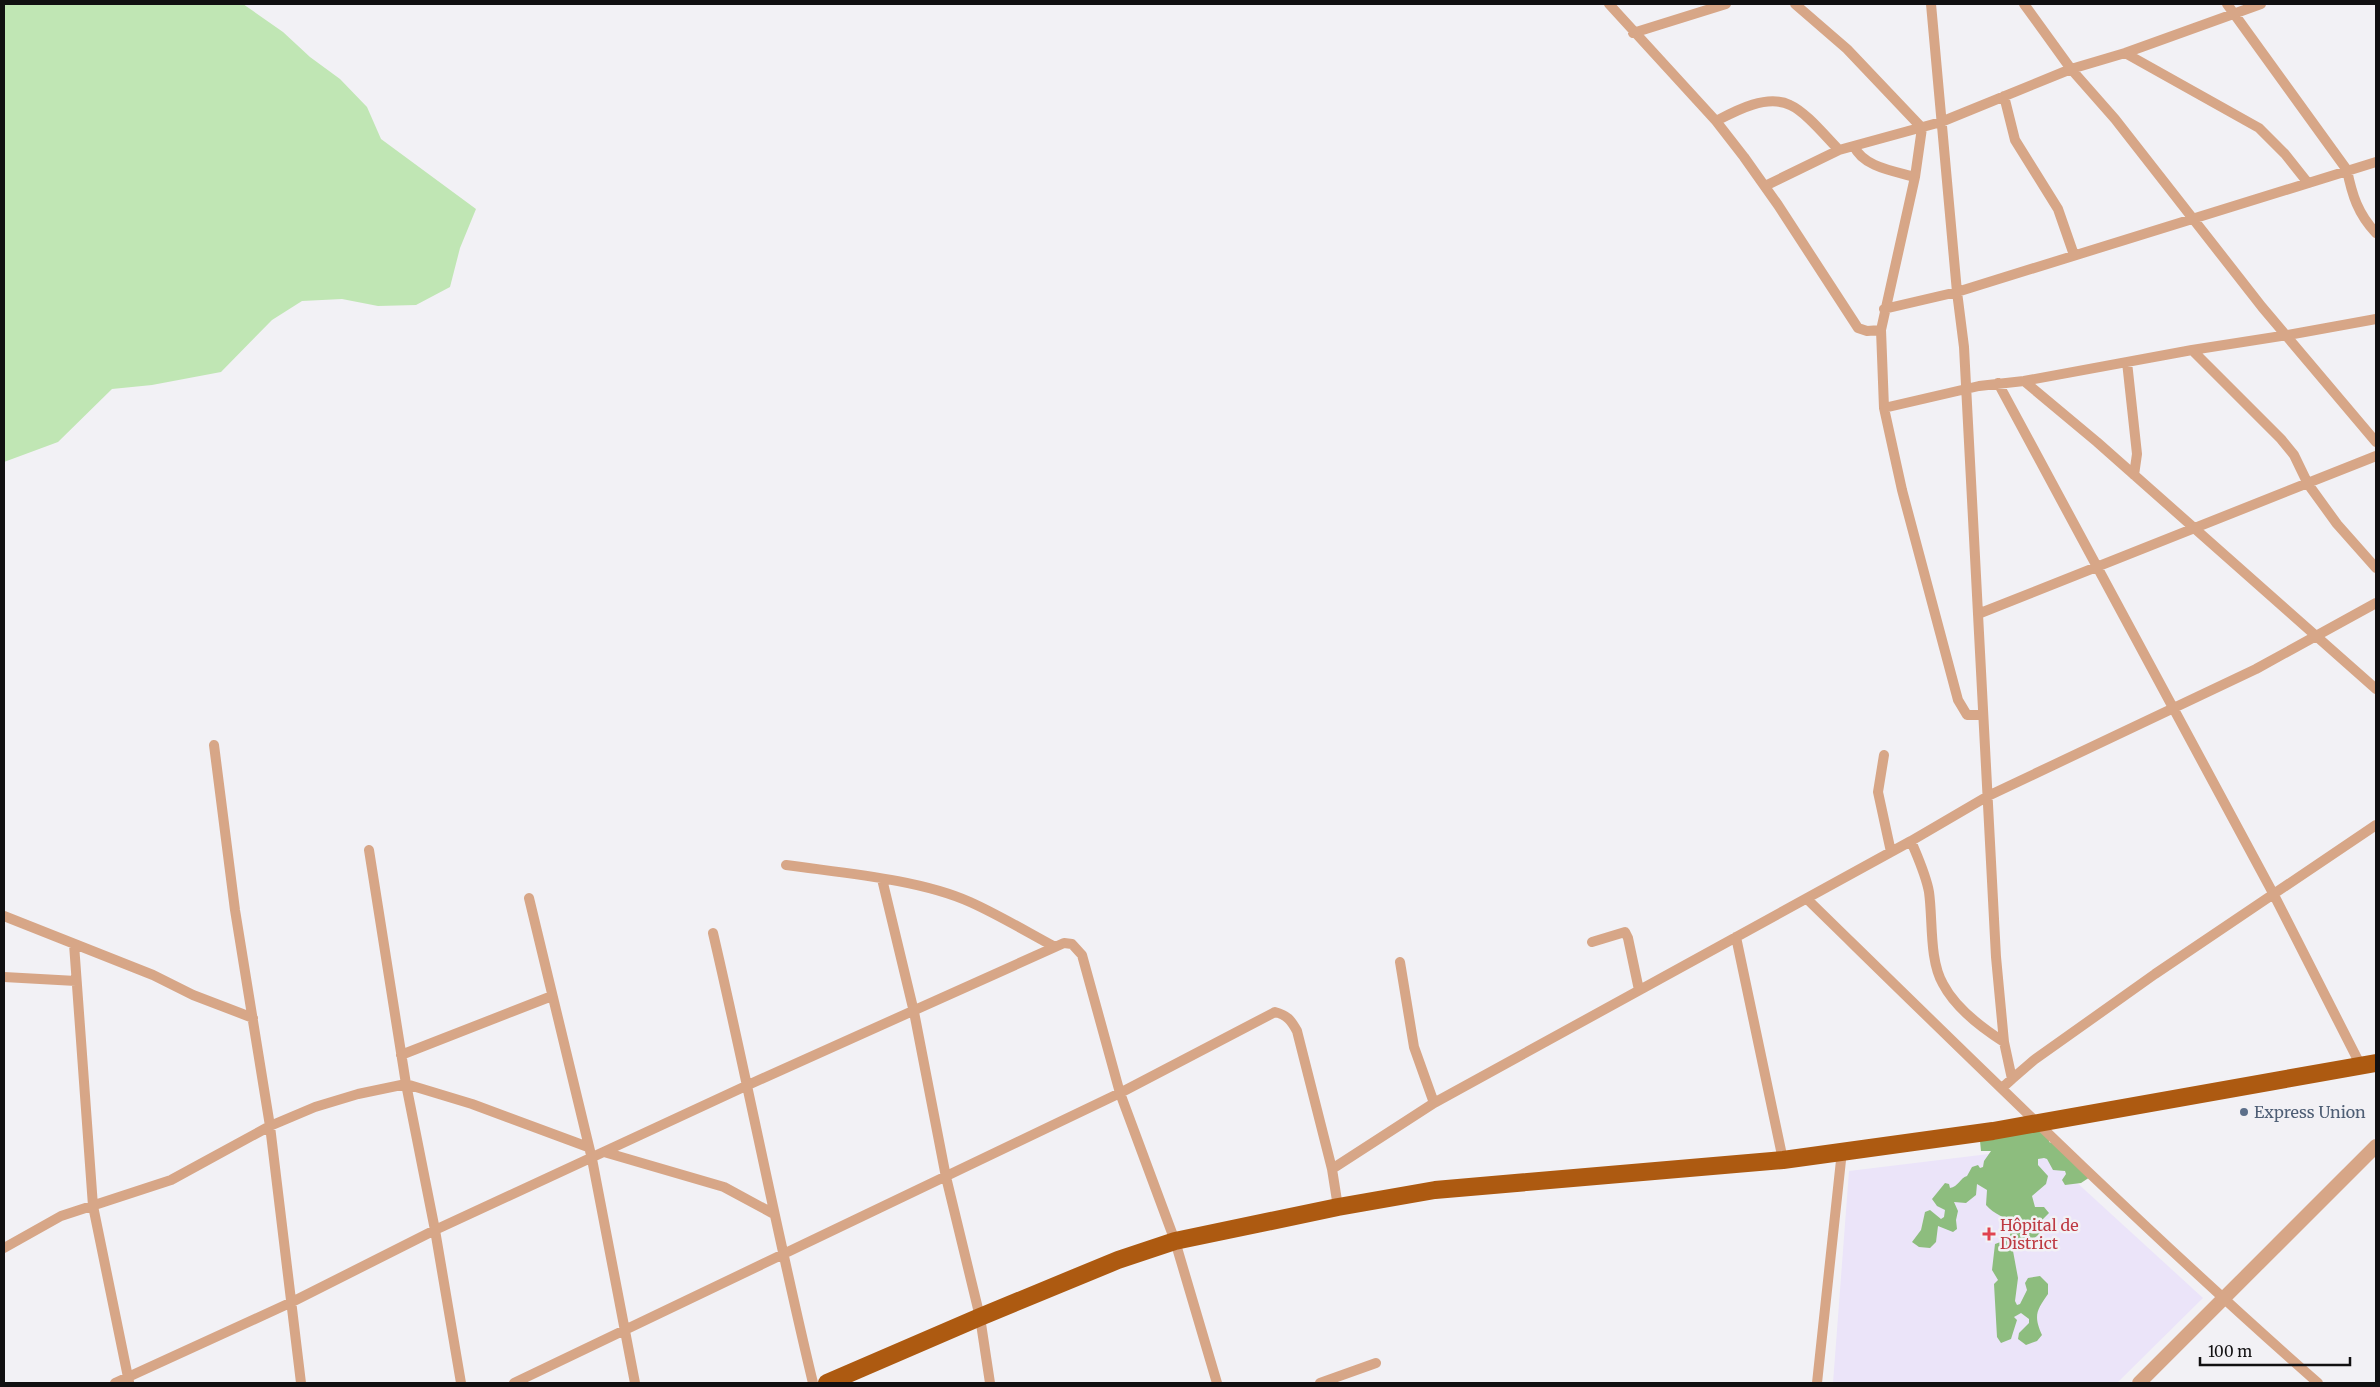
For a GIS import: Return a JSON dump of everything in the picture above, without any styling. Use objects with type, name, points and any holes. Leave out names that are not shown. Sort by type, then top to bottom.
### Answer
[{"type":"highway","points":[[827,1383],[1118,1260],[1175,1241],[1435,1190],[1784,1160],[1993,1131],[2368,1064]]},
{"type":"street","points":[[1608,4],[1716,120],[1765,186],[1858,328],[1867,331],[1881,330]]},
{"type":"street","points":[[1634,33],[1726,4]]},
{"type":"street","points":[[1795,4],[1847,49],[1922,128]]},
{"type":"street","points":[[1931,4],[1957,292],[1964,347],[1996,957],[2004,1042],[2012,1080]]},
{"type":"street","points":[[2024,4],[2071,69],[2194,218],[2262,307],[2376,442]]},
{"type":"street","points":[[2227,4],[2347,170],[2353,199],[2360,214],[2376,233]]},
{"type":"street","points":[[1765,186],[1839,150],[1941,122],[2071,69],[2125,53],[2261,4]]},
{"type":"street","points":[[2125,53],[2259,128],[2285,154],[2308,183]]},
{"type":"street","points":[[2004,96],[2015,140],[2058,209],[2074,256]]},
{"type":"street","points":[[1716,120],[1762,102],[1789,104],[1839,150]]},
{"type":"street","points":[[1922,128],[1915,177],[1884,309],[1881,330],[1884,408],[1902,490],[1958,700],[1967,715],[1983,715]]},
{"type":"street","points":[[1854,146],[1862,157],[1880,166],[1915,177]]},
{"type":"street","points":[[1884,309],[1957,292],[2376,162]]},
{"type":"street","points":[[1884,408],[1966,388],[2024,381],[2376,319]]},
{"type":"street","points":[[2192,350],[2281,439],[2294,455],[2308,484],[2337,524],[2376,568]]},
{"type":"street","points":[[2127,362],[2137,461],[2134,475]]},
{"type":"street","points":[[2024,381],[2318,635],[2376,689]]},
{"type":"street","points":[[1998,383],[2096,567],[2368,1064]]},
{"type":"street","points":[[1978,614],[2376,456]]},
{"type":"street","points":[[1332,1169],[1434,1103],[1911,842],[1988,796],[2174,709],[2376,603]]},
{"type":"street","points":[[214,745],[231,882],[270,1126],[301,1383]]},
{"type":"street","points":[[1884,755],[1878,792],[1891,852]]},
{"type":"street","points":[[2002,1088],[2048,1050],[2148,979],[2376,825]]},
{"type":"street","points":[[1911,842],[1927,884],[1932,933],[1942,984],[1954,1000],[1981,1025],[2004,1042]]},
{"type":"street","points":[[369,850],[401,1056],[435,1230],[461,1383]]},
{"type":"street","points":[[786,865],[882,879],[938,891],[969,902],[1055,947]]},
{"type":"street","points":[[882,879],[914,1012],[946,1177],[980,1317],[990,1383]]},
{"type":"street","points":[[529,898],[592,1159],[635,1383]]},
{"type":"street","points":[[1806,899],[2035,1122],[2223,1300],[2318,1383]]},
{"type":"street","points":[[4,916],[153,975],[187,993],[253,1018]]},
{"type":"street","points":[[1592,942],[1625,932],[1628,938],[1639,990]]},
{"type":"street","points":[[714,934],[748,1085],[782,1256],[813,1383]]},
{"type":"street","points":[[1736,937],[1784,1160]]},
{"type":"street","points":[[115,1383],[128,1380],[292,1302],[435,1230],[592,1159],[748,1085],[1064,943],[1072,944],[1082,955],[1120,1093],[1175,1241],[1217,1383]]},
{"type":"street","points":[[74,944],[93,1206],[128,1380]]},
{"type":"street","points":[[1400,962],[1406,1012],[1414,1047],[1434,1103]]},
{"type":"street","points":[[4,977],[76,981]]},
{"type":"street","points":[[401,1056],[552,996]]},
{"type":"street","points":[[514,1383],[1120,1093],[1276,1012],[1290,1020],[1296,1031],[1332,1169],[1338,1208]]},
{"type":"street","points":[[4,1248],[61,1216],[171,1180],[270,1126],[315,1107],[358,1094],[406,1084],[472,1104],[588,1147]]},
{"type":"street","points":[[2139,1383],[2376,1146]]},
{"type":"street","points":[[1818,1383],[1842,1151]]},
{"type":"street","points":[[604,1152],[724,1187],[774,1214]]},
{"type":"street","points":[[1320,1383],[1376,1363]]},
{"type":"shaded area","name":"Hôpital de District","points":[[2039,1148],[2203,1298],[2117,1383],[1833,1383],[1849,1171]]},
{"type":"green space","points":[[4,4],[243,4],[283,32],[310,57],[340,79],[367,107],[381,139],[476,209],[460,248],[450,287],[416,305],[378,306],[342,299],[302,301],[272,320],[221,372],[152,385],[112,389],[58,442],[4,462]]},
{"type":"green space","points":[[2024,1126],[2049,1135],[2049,1142],[2055,1144],[2090,1177],[2081,1183],[2065,1185],[2062,1180],[2066,1174],[2065,1171],[2053,1170],[2047,1159],[2038,1159],[2038,1165],[2048,1176],[2046,1184],[2032,1196],[2035,1207],[2044,1207],[2049,1213],[2040,1222],[2042,1229],[2040,1233],[2013,1251],[2018,1278],[2015,1301],[2017,1305],[2020,1304],[2027,1290],[2025,1283],[2028,1278],[2040,1276],[2048,1284],[2048,1294],[2041,1304],[2037,1317],[2042,1335],[2037,1341],[2026,1345],[2018,1339],[2019,1333],[2029,1323],[2029,1319],[2021,1313],[2014,1317],[2017,1320],[2011,1339],[2001,1343],[1997,1337],[1994,1284],[1998,1280],[1992,1270],[1995,1244],[2009,1239],[2012,1226],[2006,1219],[1986,1205],[1987,1190],[1977,1184],[1976,1195],[1966,1203],[1954,1202],[1958,1211],[1957,1229],[1953,1232],[1938,1226],[1936,1242],[1930,1248],[1919,1247],[1912,1242],[1921,1230],[1925,1212],[1930,1210],[1941,1219],[1944,1217],[1945,1210],[1937,1206],[1932,1199],[1945,1183],[1949,1184],[1950,1188],[1953,1187],[1967,1176],[1972,1167],[1978,1165],[1980,1168],[1983,1167],[1984,1161],[1991,1151],[1981,1151],[1980,1141]]},
{"type":"place","name":"Express Union","points":[[2244,1112]]},
{"type":"place","name":"Hôpital de District","points":[[1989,1234]]}]
